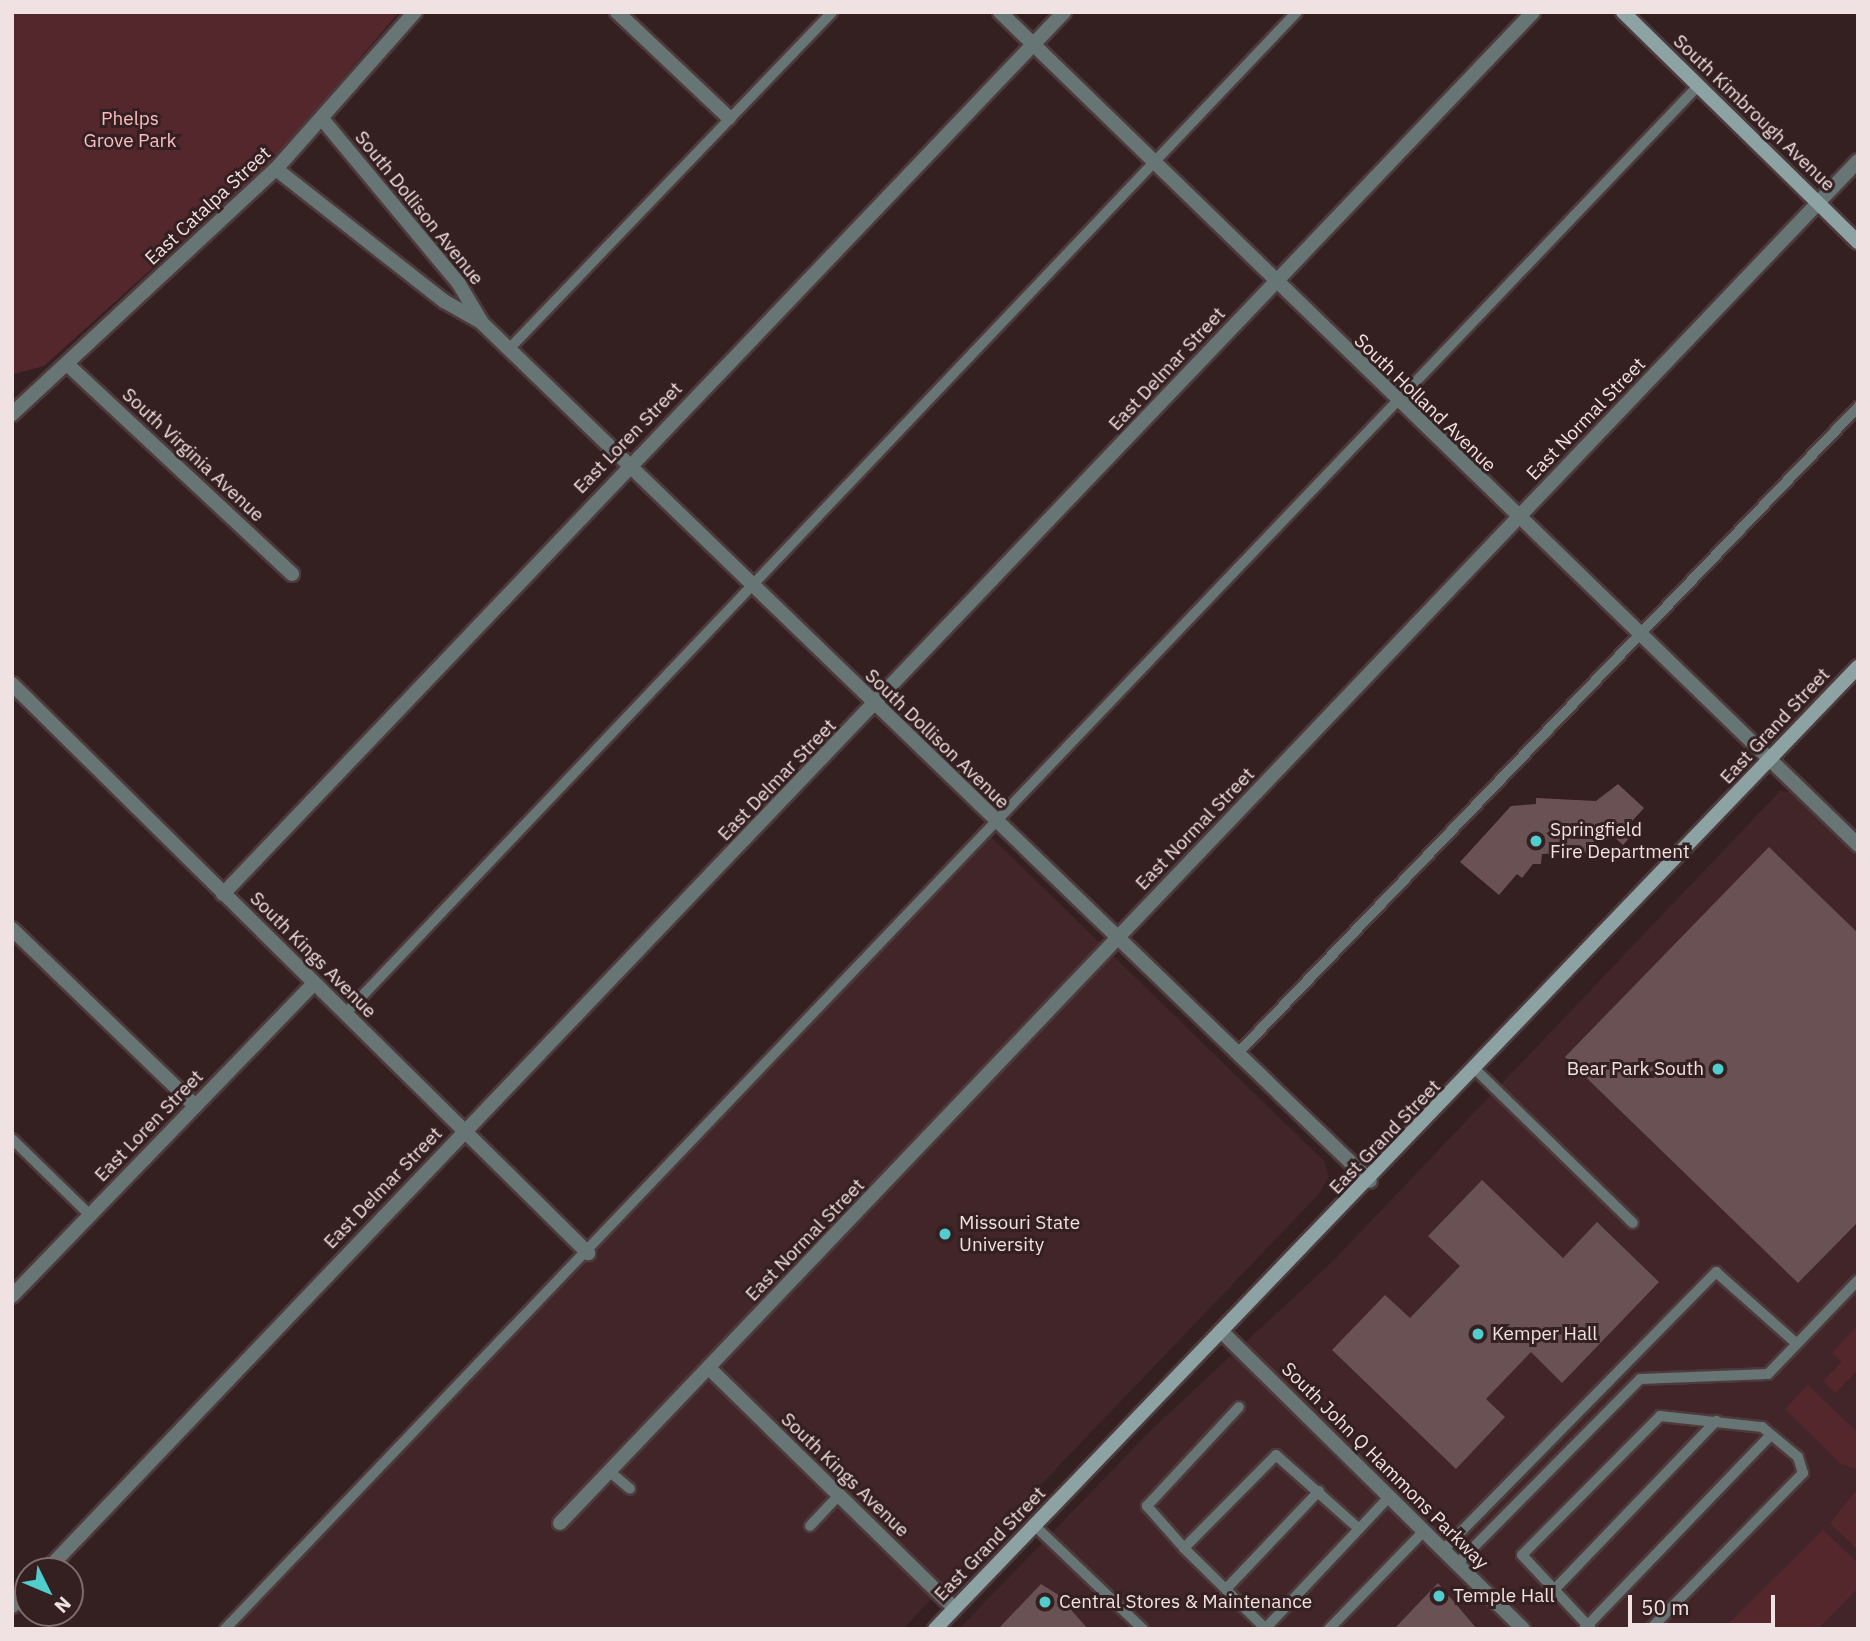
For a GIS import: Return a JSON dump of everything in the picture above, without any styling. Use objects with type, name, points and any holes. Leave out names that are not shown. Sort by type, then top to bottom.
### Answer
[{"type":"main road","name":"South Kimbrough Avenue","points":[[1623,12],[1858,242]]},
{"type":"main road","name":"East Grand Street","points":[[935,1629],[1221,1331],[1370,1181],[1858,667]]},
{"type":"street","name":"East Catalpa Street","points":[[16,404],[67,364],[276,169],[323,120],[415,12]]},
{"type":"street","points":[[617,12],[729,118]]},
{"type":"street","name":"South Holland Avenue","points":[[1000,12],[1640,638],[1768,761],[1855,837]]},
{"type":"street","name":"East Loren Street","points":[[223,894],[629,464],[1064,12]]},
{"type":"street","name":"East Delmar Street","points":[[59,1557],[464,1130],[875,706],[1533,12]]},
{"type":"street","name":"South Dollison Avenue","points":[[323,120],[459,284],[481,322]]},
{"type":"street","name":"East Normal Street","points":[[560,1523],[1858,162]]},
{"type":"street","name":"South Dollison Avenue","points":[[276,169],[444,301],[481,322],[1117,940],[1370,1181]]},
{"type":"street","name":"South Virginia Avenue","points":[[67,364],[292,574]]},
{"type":"street","name":"South Kings Avenue","points":[[12,684],[588,1253]]},
{"type":"street","points":[[12,929],[195,1106]]},
{"type":"street","name":"East Loren Street","points":[[12,1296],[314,983]]},
{"type":"street","name":"South John Q Hammons Parkway","points":[[1221,1331],[1523,1629]]},
{"type":"street","name":"South Kings Avenue","points":[[709,1368],[954,1608]]},
{"type":"lane","points":[[509,349],[832,12]]},
{"type":"lane","points":[[345,1014],[1297,12]]},
{"type":"lane","points":[[225,1629],[588,1253],[1699,86]]},
{"type":"lane","points":[[1237,1055],[1640,638],[1858,407]]},
{"type":"lane","points":[[1476,1070],[1633,1223]]},
{"type":"lane","points":[[12,1139],[90,1215]]},
{"type":"lane","points":[[1443,1550],[1716,1272],[1797,1344]]},
{"type":"lane","points":[[1457,1564],[1640,1379],[1769,1374],[1858,1280]]},
{"type":"lane","points":[[1239,1407],[1147,1506],[1184,1548],[1265,1629],[1389,1497]]},
{"type":"lane","points":[[1650,1629],[1803,1473],[1798,1457],[1771,1435],[1752,1423],[1666,1414],[1655,1419],[1522,1555],[1587,1628],[1771,1435]]},
{"type":"lane","points":[[1553,1591],[1716,1421]]},
{"type":"lane","points":[[1184,1548],[1276,1455],[1359,1529]]},
{"type":"lane","points":[[610,1472],[630,1489]]},
{"type":"lane","points":[[1226,1589],[1319,1491]]},
{"type":"lane","points":[[810,1526],[839,1495]]},
{"type":"lane","points":[[1034,1525],[1143,1629]]},
{"type":"lane","points":[[1329,1629],[1424,1531]]},
{"type":"shaded area","points":[[1780,791],[1790,792],[1858,856],[1858,1629],[959,1629],[1152,1429],[1334,1260]]},
{"type":"shaded area","name":"Missouri State University","points":[[990,836],[1324,1161],[1329,1177],[1318,1195],[903,1629],[235,1629]]},
{"type":"green space","name":"Phelps Grove Park","points":[[12,12],[399,12],[277,156],[44,366],[14,374]]},
{"type":"green space","points":[[1858,1325],[1858,1370],[1835,1393],[1823,1381],[1842,1362],[1832,1353]]},
{"type":"green space","points":[[1808,1385],[1858,1433],[1858,1470],[1840,1463],[1785,1409]]},
{"type":"green space","points":[[1855,1492],[1858,1493],[1858,1550],[1830,1523]]},
{"type":"green space","points":[[1823,1530],[1858,1563],[1858,1588],[1818,1629],[1723,1629]]},
{"type":"building","name":"Springfield Fire Department","points":[[1618,784],[1644,808],[1625,829],[1632,835],[1623,845],[1613,836],[1594,838],[1594,852],[1542,854],[1541,864],[1533,864],[1522,878],[1517,874],[1499,895],[1460,862],[1511,806],[1536,804],[1536,798],[1596,801]]},
{"type":"building","name":"Bear Park South","points":[[1769,847],[1858,933],[1858,1222],[1798,1283],[1565,1057]]},
{"type":"building","name":"Kemper Hall","points":[[1482,1180],[1563,1258],[1597,1222],[1659,1282],[1562,1383],[1531,1352],[1486,1399],[1505,1417],[1456,1469],[1332,1350],[1385,1295],[1410,1318],[1460,1266],[1428,1236]]},
{"type":"building","name":"Temple Hall","points":[[1438,1583],[1477,1629],[1394,1629]]},
{"type":"building","name":"Central Stores & Maintenance","points":[[1041,1584],[1057,1594],[1088,1629],[998,1629]]},
{"type":"place","name":"Springfield Fire Department","points":[[1536,841]]},
{"type":"place","name":"Bear Park South","points":[[1718,1069]]},
{"type":"place","name":"Missouri State University","points":[[945,1234]]},
{"type":"place","name":"Kemper Hall","points":[[1478,1334]]},
{"type":"place","name":"Temple Hall","points":[[1439,1596]]},
{"type":"place","name":"Central Stores & Maintenance","points":[[1045,1602]]}]
